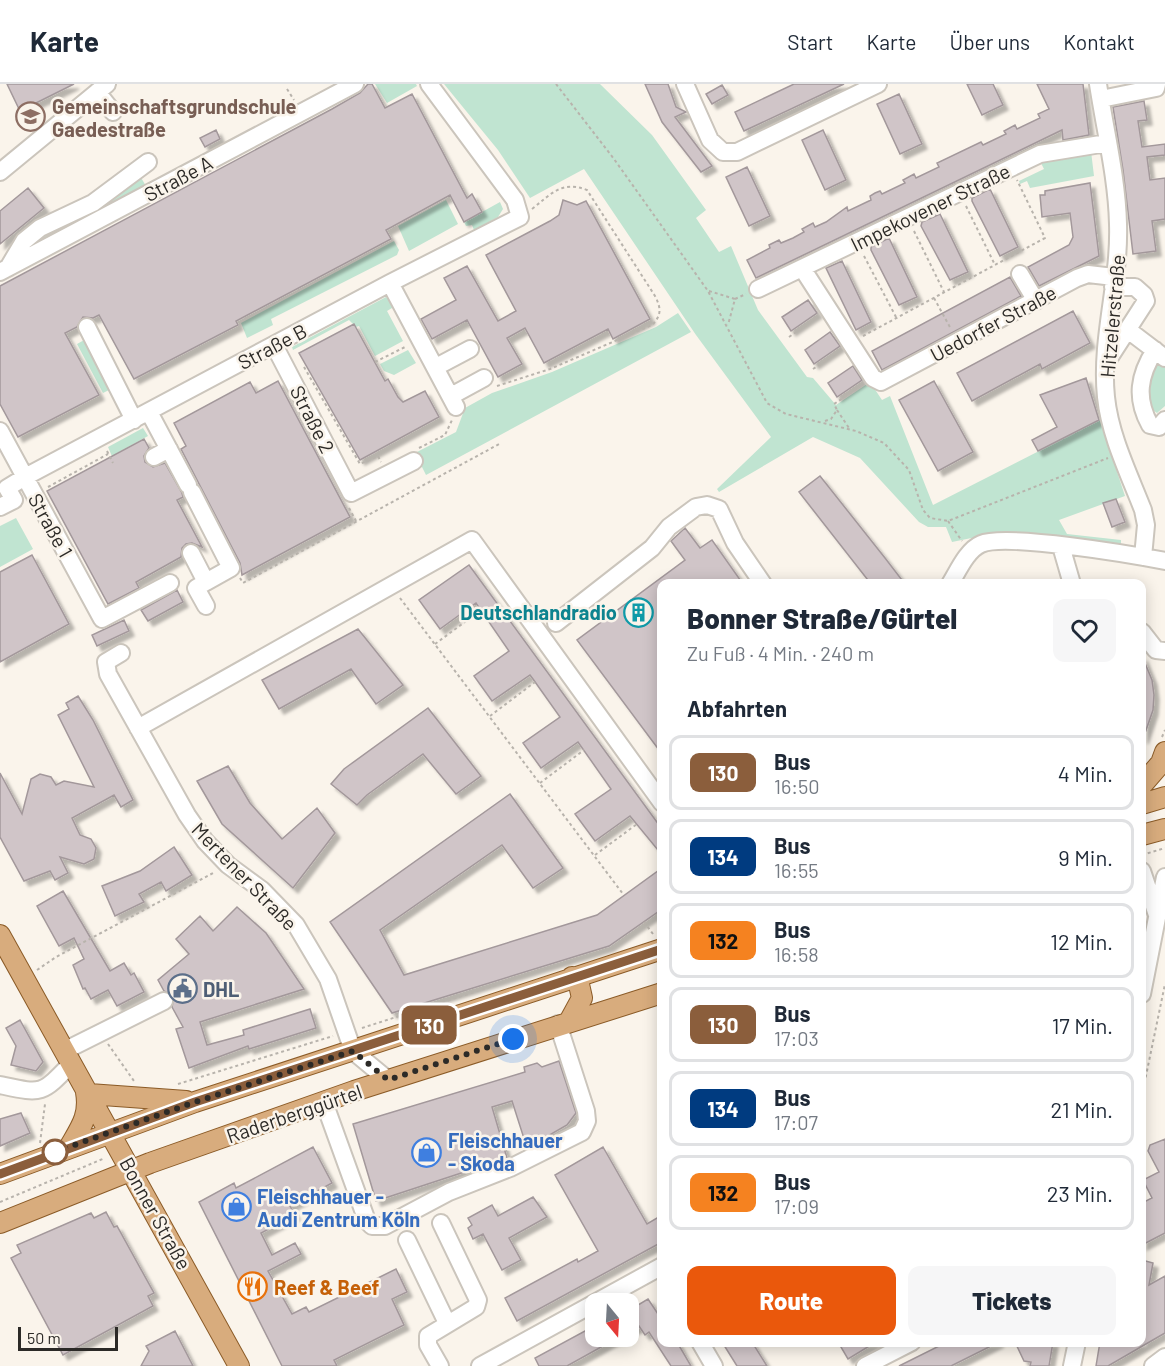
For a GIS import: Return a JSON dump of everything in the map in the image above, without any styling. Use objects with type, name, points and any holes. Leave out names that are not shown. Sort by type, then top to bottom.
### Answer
[{"type":"main road","points":[[1146,781],[1161,764],[1165,752]]},
{"type":"main road","points":[[1146,803],[1165,797]]},
{"type":"main road","points":[[1146,834],[1165,829]]},
{"type":"main road","name":"Bonner Straße","points":[[0,934],[239,1366]]},
{"type":"main road","name":"Raderberggürtel","points":[[0,1174],[350,1042],[572,976],[657,941]]},
{"type":"main road","points":[[564,1022],[582,998],[578,980],[572,976]]},
{"type":"main road","name":"Raderberggürtel","points":[[0,1223],[133,1171],[324,1102],[564,1022],[657,994]]},
{"type":"main road","points":[[70,1146],[86,1118],[87,1090],[195,1102]]},
{"type":"street","name":"Straße A","points":[[3,271],[355,84]]},
{"type":"street","points":[[429,84],[515,200],[520,217]]},
{"type":"street","points":[[685,84],[710,140],[723,152],[737,152],[878,84]]},
{"type":"street","points":[[1099,92],[1156,88],[1157,84]]},
{"type":"street","points":[[0,172],[102,88],[113,112]]},
{"type":"street","name":"Hitzelerstraße","points":[[1099,92],[1118,222],[1105,364],[1108,417],[1143,510],[1146,525],[1143,557]]},
{"type":"street","name":"Impekovener Straße","points":[[758,289],[1040,153],[1107,143]]},
{"type":"street","points":[[3,271],[24,241],[40,228],[93,203],[148,162]]},
{"type":"street","name":"Straße B","points":[[26,477],[390,283],[520,217]]},
{"type":"street","points":[[802,268],[873,378]]},
{"type":"street","points":[[1020,274],[1036,301]]},
{"type":"street","name":"Uedorfer Straße","points":[[873,378],[880,382],[1088,274],[1135,287],[1144,295],[1146,301],[1128,330]]},
{"type":"street","points":[[390,283],[453,401],[488,383]]},
{"type":"street","points":[[87,327],[134,420]]},
{"type":"street","points":[[1105,364],[1128,330],[1160,354],[1141,376],[1140,397],[1143,413],[1150,425],[1159,427],[1165,420]]},
{"type":"street","name":"Straße 2","points":[[274,345],[350,501]]},
{"type":"street","points":[[436,367],[470,349]]},
{"type":"street","points":[[149,412],[161,453],[190,489],[231,568],[196,588],[206,606]]},
{"type":"street","name":"Straße 1","points":[[0,431],[102,619],[170,583]]},
{"type":"street","points":[[350,501],[414,455]]},
{"type":"street","points":[[0,507],[14,500],[7,488],[26,477]]},
{"type":"street","points":[[556,623],[652,548],[669,527],[696,507],[707,505],[719,509],[735,543],[760,579]]},
{"type":"street","points":[[138,728],[472,540],[657,796]]},
{"type":"street","points":[[953,579],[968,555],[980,544],[996,540],[1061,546],[1165,561]]},
{"type":"street","points":[[1061,546],[1071,579]]},
{"type":"street","points":[[191,553],[206,582]]},
{"type":"street","points":[[1146,637],[1156,650],[1165,651]]},
{"type":"street","name":"Mertener Straße","points":[[121,653],[106,662],[108,674],[187,815],[205,841],[228,865],[262,890],[296,925],[328,979],[350,1042]]},
{"type":"street","points":[[1146,980],[1157,949],[1165,877]]},
{"type":"street","points":[[1146,879],[1161,911]]},
{"type":"street","points":[[0,1085],[30,1092],[42,1090],[68,1058],[102,1034],[164,1001]]},
{"type":"street","points":[[324,1102],[367,1221],[378,1227],[385,1226],[449,1192],[510,1168],[582,1132],[587,1121],[586,1111],[564,1022]]},
{"type":"street","points":[[350,1042],[388,1080]]},
{"type":"street","points":[[440,1366],[427,1338],[447,1323],[476,1307],[478,1300],[441,1223]]},
{"type":"street","points":[[407,1240],[447,1323]]},
{"type":"street","points":[[480,1366],[657,1274]]},
{"type":"street","points":[[703,1347],[714,1366]]},
{"type":"street","points":[[864,1366],[902,1347]]},
{"type":"street","points":[[1072,1366],[1076,1347]]},
{"type":"street","points":[[1153,1366],[1165,1357]]},
{"type":"path","points":[[556,84],[614,159],[708,291],[728,325],[767,403],[786,414],[850,429],[884,443],[902,459],[909,470],[923,510],[930,518],[948,521],[1121,453]]},
{"type":"path","points":[[287,89],[293,97]]},
{"type":"path","points":[[813,369],[851,343],[1045,238],[1011,168]]},
{"type":"path","points":[[488,383],[550,369],[652,325],[660,318],[660,307],[655,296],[587,190],[574,185],[560,188],[520,217]]},
{"type":"path","points":[[959,193],[995,265]]},
{"type":"path","points":[[908,218],[944,292]]},
{"type":"path","points":[[857,243],[896,318]]},
{"type":"path","points":[[708,291],[735,299],[728,325]]},
{"type":"path","points":[[934,298],[958,342]]},
{"type":"path","points":[[789,337],[828,309]]},
{"type":"path","points":[[375,362],[420,339]]},
{"type":"path","points":[[850,429],[834,404],[873,378]]},
{"type":"path","points":[[318,394],[360,464],[378,456],[387,475]]},
{"type":"path","points":[[414,455],[445,435],[453,401]]},
{"type":"path","points":[[823,422],[831,419],[837,410]]},
{"type":"path","points":[[240,579],[243,583],[501,443]]},
{"type":"path","points":[[350,501],[356,522]]},
{"type":"path","points":[[948,521],[968,555]]},
{"type":"path","points":[[391,586],[623,894]]},
{"type":"path","points":[[435,644],[481,610]]},
{"type":"path","points":[[490,716],[535,682]]},
{"type":"path","points":[[540,783],[584,750]]},
{"type":"path","points":[[595,855],[637,824]]},
{"type":"path","points":[[1146,854],[1165,848]]},
{"type":"path","points":[[24,979],[56,957],[228,865]]},
{"type":"path","points":[[644,922],[657,941]]},
{"type":"path","points":[[643,937],[657,941]]},
{"type":"path","points":[[171,1086],[319,1039],[350,1042],[502,983]]},
{"type":"path","points":[[1146,1076],[1165,984]]},
{"type":"path","points":[[102,1034],[117,1061],[136,1084]]},
{"type":"path","points":[[39,1145],[45,1102],[42,1090]]},
{"type":"path","points":[[0,1202],[122,1151]]},
{"type":"green space","points":[[375,84],[416,84],[417,86],[387,103]]},
{"type":"green space","points":[[444,84],[600,84],[652,135],[706,210],[696,218],[719,252],[731,246],[758,310],[807,377],[813,378],[836,405],[870,382],[882,400],[890,396],[933,505],[1100,420],[1125,496],[1059,520],[1067,534],[1121,540],[1121,544],[991,534],[952,542],[946,527],[928,527],[919,522],[860,458],[813,437],[719,492],[717,489],[771,437],[696,335],[584,169],[530,198],[498,150]]},
{"type":"green space","points":[[1091,151],[1094,176],[1030,188],[1027,181],[1020,184],[1019,181],[1044,169],[1039,159]]},
{"type":"green space","points":[[140,176],[146,186],[32,245],[35,241]]},
{"type":"green space","points":[[446,200],[458,224],[409,251],[398,226]]},
{"type":"green space","points":[[500,202],[503,209],[498,217],[474,230],[472,225],[466,226],[464,222]]},
{"type":"green space","points":[[394,241],[399,250],[397,255],[271,319],[273,325],[247,338],[241,323]]},
{"type":"green space","points":[[386,297],[397,305],[387,311],[403,341],[375,356],[359,326],[356,327],[349,320],[293,350],[292,347]]},
{"type":"green space","points":[[678,313],[691,332],[426,475],[415,453],[456,432],[465,408],[492,393],[552,372],[656,327]]},
{"type":"green space","points":[[86,339],[111,389],[103,393],[77,344]]},
{"type":"green space","points":[[408,350],[416,363],[394,375],[384,371],[380,364]]},
{"type":"green space","points":[[1159,363],[1165,368],[1165,406],[1157,413],[1149,403],[1148,390],[1155,364]]},
{"type":"green space","points":[[143,428],[148,436],[117,453],[119,459],[114,461],[108,447]]},
{"type":"green space","points":[[16,518],[33,549],[0,567],[0,526]]},
{"type":"building","points":[[7,84],[74,84],[20,111]]},
{"type":"building","points":[[368,84],[372,84],[385,108],[412,94],[467,198],[472,194],[482,212],[464,222],[450,195],[386,230],[391,239],[236,321],[238,325],[134,379],[99,315],[93,318],[83,317],[77,327],[65,333],[99,395],[18,437],[0,404],[0,286],[332,109],[360,93]]},
{"type":"building","points":[[645,84],[668,84],[676,107],[686,112],[675,117],[712,166],[701,172],[662,122]]},
{"type":"building","points":[[794,84],[844,84],[744,131],[735,112]]},
{"type":"building","points":[[967,84],[993,84],[1003,105],[982,115]]},
{"type":"building","points":[[1037,84],[1083,84],[1089,135],[1063,140],[1062,130],[756,278],[747,260],[770,248],[769,245],[779,240],[781,243],[793,238],[813,223],[815,227],[826,222],[847,207],[848,211],[871,200],[870,196],[880,191],[882,194],[905,183],[903,180],[914,174],[916,178],[939,167],[937,163],[981,142],[983,145],[1006,134],[1004,131],[1015,125],[1017,129],[1040,118],[1038,114],[1049,109]]},
{"type":"building","points":[[722,85],[728,95],[712,104],[706,94]]},
{"type":"building","points":[[899,94],[922,144],[900,154],[877,104]]},
{"type":"building","points":[[1144,101],[1147,120],[1138,121],[1142,147],[1165,144],[1165,155],[1147,157],[1150,180],[1165,178],[1165,219],[1152,221],[1156,251],[1133,254],[1113,107]]},
{"type":"building","points":[[216,130],[220,139],[205,147],[200,138]]},
{"type":"building","points":[[823,130],[846,180],[825,190],[802,140]]},
{"type":"building","points":[[747,167],[770,216],[749,226],[726,177]]},
{"type":"building","points":[[1090,183],[1099,256],[1039,286],[1028,267],[1069,245],[1073,237],[1070,213],[1042,217],[1040,195],[1045,195],[1045,191]]},
{"type":"building","points":[[28,188],[44,208],[0,244],[0,211]]},
{"type":"building","points":[[990,189],[1018,247],[1000,256],[972,201],[972,198]]},
{"type":"building","points":[[563,200],[577,205],[586,201],[650,319],[613,339],[608,329],[544,363],[525,328],[507,338],[522,364],[498,377],[467,320],[432,339],[421,319],[456,300],[444,278],[467,266],[498,321],[516,311],[486,255],[559,215]]},
{"type":"building","points":[[940,214],[968,272],[950,280],[921,226],[922,222]]},
{"type":"building","points":[[889,238],[917,297],[899,305],[871,250],[871,247]]},
{"type":"building","points":[[842,261],[871,322],[856,330],[826,268]]},
{"type":"building","points":[[1010,277],[1021,296],[882,370],[872,351]]},
{"type":"building","points":[[808,300],[817,313],[791,331],[782,317]]},
{"type":"building","points":[[1073,311],[1090,343],[1042,369],[1040,364],[972,401],[957,373]]},
{"type":"building","points":[[354,324],[385,381],[388,379],[398,397],[403,402],[425,391],[439,417],[360,460],[299,353]]},
{"type":"building","points":[[830,332],[840,346],[814,364],[805,350]]},
{"type":"building","points":[[853,366],[862,380],[837,397],[828,383]]},
{"type":"building","points":[[1086,378],[1099,420],[1038,451],[1032,440],[1057,427],[1040,395]]},
{"type":"building","points":[[278,381],[350,517],[242,575],[240,563],[181,449],[186,446],[174,423],[250,382],[256,393]]},
{"type":"building","points":[[934,381],[973,452],[938,471],[899,400]]},
{"type":"building","points":[[144,439],[149,448],[144,456],[145,462],[153,467],[165,463],[182,493],[183,497],[177,500],[202,547],[192,543],[186,544],[182,548],[181,557],[136,582],[139,588],[108,604],[47,491]]},
{"type":"building","points":[[820,476],[901,579],[867,579],[799,492]]},
{"type":"building","points":[[1116,499],[1125,522],[1112,527],[1103,503]]},
{"type":"building","name":"Deutschlandradio","points":[[685,528],[700,548],[712,540],[739,579],[659,579],[685,560],[671,541]]},
{"type":"building","points":[[32,555],[69,624],[0,662],[0,572]]},
{"type":"building","points":[[469,565],[657,822],[657,849],[630,816],[595,841],[575,814],[611,789],[578,742],[541,768],[523,743],[560,717],[530,675],[492,701],[474,676],[509,651],[476,603],[440,629],[419,600]]},
{"type":"building","name":"Deutschlandradio","points":[[657,581],[657,747],[577,640]]},
{"type":"building","points":[[177,590],[183,602],[148,621],[141,610]]},
{"type":"building","points":[[124,620],[129,631],[97,646],[92,635]]},
{"type":"building","points":[[358,629],[403,685],[376,704],[351,669],[279,709],[262,680]]},
{"type":"building","points":[[1146,666],[1152,680],[1153,710],[1146,730]]},
{"type":"building","points":[[78,696],[93,720],[133,800],[121,807],[114,795],[72,818],[80,835],[91,839],[96,848],[94,859],[84,864],[60,857],[68,873],[55,880],[50,871],[24,881],[0,837],[0,773],[22,814],[31,779],[40,774],[51,777],[56,785],[64,781],[94,787],[58,715],[69,709],[66,703]]},
{"type":"building","points":[[428,708],[481,776],[456,794],[423,754],[357,805],[331,784],[344,769]]},
{"type":"building","points":[[228,766],[250,803],[282,839],[317,808],[335,833],[293,888],[222,824],[197,781]]},
{"type":"building","points":[[510,794],[563,868],[533,888],[502,845],[380,930],[404,975],[597,915],[657,872],[657,912],[609,946],[392,1013],[330,922]]},
{"type":"building","points":[[174,847],[192,875],[166,891],[161,882],[139,894],[144,902],[115,916],[102,886],[140,871]]},
{"type":"building","points":[[63,891],[110,971],[124,963],[131,975],[134,973],[144,992],[117,1006],[108,990],[91,999],[85,988],[83,989],[73,965],[84,959],[74,938],[59,946],[37,906]]},
{"type":"building","points":[[237,907],[266,933],[304,989],[200,1022],[207,1045],[244,1035],[243,1030],[310,1009],[316,1028],[249,1049],[248,1046],[189,1068],[176,1029],[183,1027],[172,1007],[174,997],[164,991],[158,980],[189,954],[176,939],[200,916],[213,931]]},
{"type":"building","points":[[20,1020],[43,1062],[36,1071],[11,1065],[16,1046],[6,1028]]},
{"type":"building","points":[[559,1061],[576,1113],[567,1125],[527,1148],[512,1101],[492,1107],[507,1158],[376,1201],[353,1124],[525,1072],[524,1067],[537,1063],[542,1067]]},
{"type":"building","points":[[21,1113],[30,1133],[0,1146],[0,1119]]},
{"type":"building","points":[[1165,1139],[1165,1233],[1146,1243],[1146,1201],[1152,1198],[1146,1186],[1146,1178],[1159,1172],[1148,1151],[1150,1145]]},
{"type":"building","points":[[313,1147],[332,1183],[290,1206],[295,1215],[261,1233],[272,1255],[295,1243],[301,1254],[268,1271],[292,1314],[306,1307],[309,1312],[396,1269],[407,1292],[392,1299],[404,1325],[334,1360],[337,1366],[282,1366],[199,1202],[234,1183],[236,1188]]},
{"type":"building","points":[[603,1147],[647,1224],[657,1218],[657,1245],[517,1321],[505,1298],[577,1259],[578,1262],[598,1251],[555,1175]]},
{"type":"building","points":[[533,1197],[547,1217],[509,1238],[521,1260],[502,1270],[483,1234],[473,1239],[468,1228],[472,1225],[468,1218],[492,1205],[498,1216]]},
{"type":"building","points":[[106,1212],[114,1227],[117,1226],[154,1293],[148,1296],[153,1306],[63,1355],[11,1258],[21,1253],[17,1245],[91,1213],[94,1218]]},
{"type":"building","points":[[1146,1261],[1153,1263],[1149,1285],[1165,1276],[1165,1333],[1146,1344]]},
{"type":"building","points":[[648,1299],[657,1312],[657,1344],[649,1332],[645,1335],[639,1326],[639,1304]]},
{"type":"building","points":[[175,1331],[193,1366],[141,1366],[149,1351],[146,1346]]},
{"type":"building","points":[[585,1331],[585,1347],[601,1347],[567,1366],[539,1366],[535,1358]]},
{"type":"building","points":[[659,1347],[680,1347],[691,1366],[671,1366]]},
{"type":"building","points":[[725,1347],[755,1347],[767,1366],[737,1366]]},
{"type":"building","points":[[841,1347],[868,1347],[848,1359]]},
{"type":"building","points":[[937,1347],[989,1347],[951,1366],[899,1366]]},
{"type":"building","points":[[1017,1347],[1052,1347],[1049,1366],[1030,1366],[1031,1362],[1024,1361]]},
{"type":"building","points":[[1099,1347],[1141,1347],[1108,1366],[1096,1366]]},
{"type":"bus line","name":"130","points":[[0,1174],[43,1156],[195,1102],[247,1087],[572,976],[657,950]]},
{"type":"place","name":"Gemeinschaftsgrundschule Gaedestraße","points":[[31,117]]},
{"type":"place","name":"Deutschlandradio","points":[[638,612]]},
{"type":"place","name":"DHL","points":[[182,989]]},
{"type":"place","name":"Fleischhauer - Skoda","points":[[427,1152]]},
{"type":"place","name":"Fleischhauer - Audi Zentrum Köln","points":[[236,1207]]},
{"type":"place","name":"Reef & Beef","points":[[253,1287]]},
{"type":"route","points":[[55,1152],[195,1102],[353,1051],[388,1080],[513,1039]]}]
